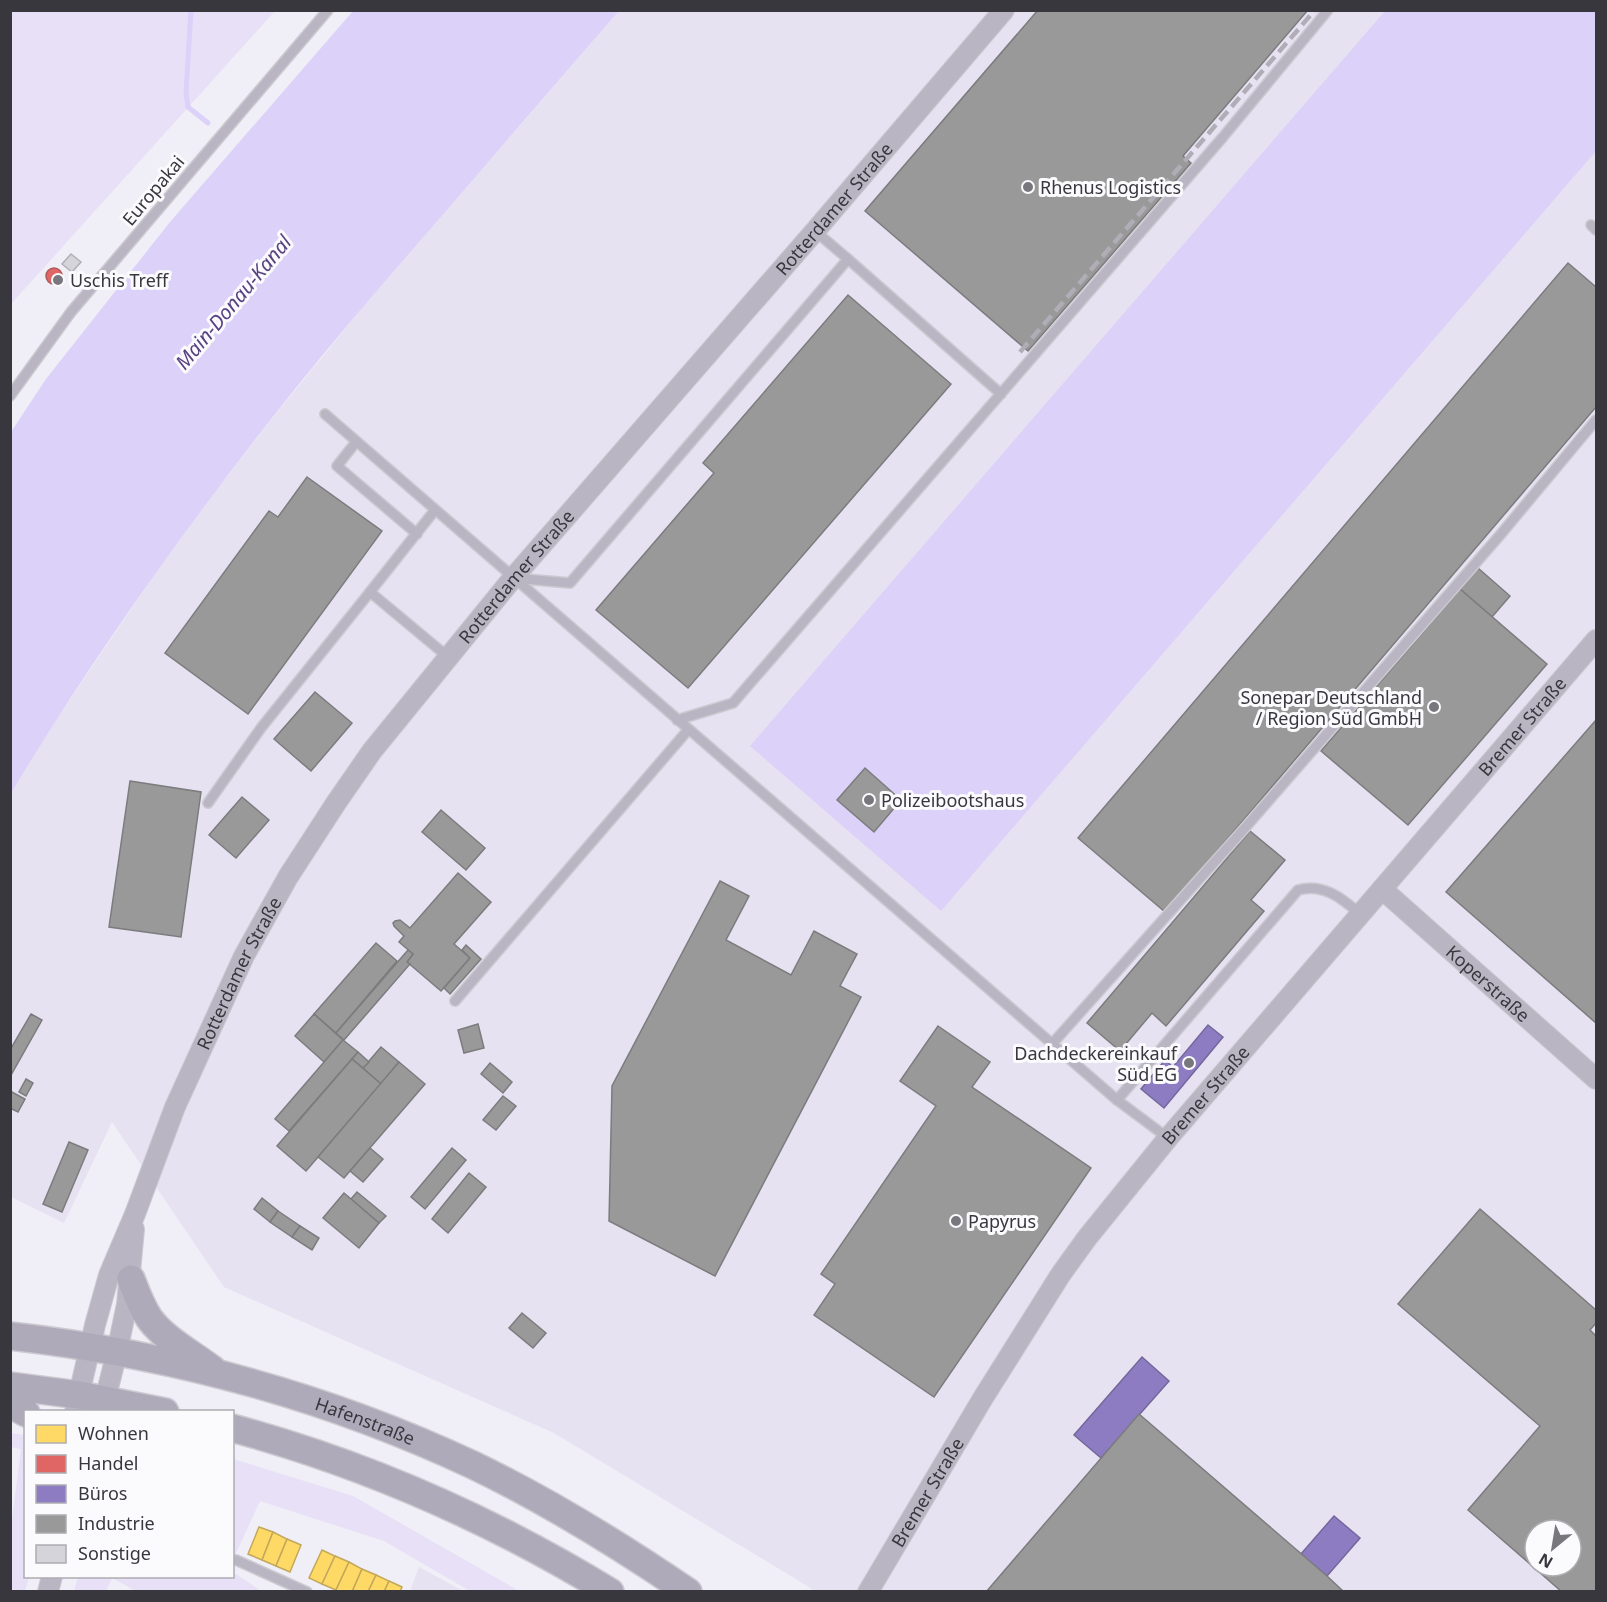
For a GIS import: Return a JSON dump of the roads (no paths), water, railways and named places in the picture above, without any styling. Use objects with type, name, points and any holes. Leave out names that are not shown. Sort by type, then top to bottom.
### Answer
[{"type":"main road","points":[[130,1279],[154,1324],[220,1375]]},
{"type":"main road","name":"Hafenstraße","points":[[10,1336],[117,1352],[220,1375],[347,1414],[418,1441],[516,1487],[628,1552],[688,1592]]},
{"type":"main road","points":[[10,1386],[77,1403],[145,1410]]},
{"type":"main road","points":[[10,1404],[24,1412]]},
{"type":"main road","points":[[234,1429],[347,1464],[439,1502],[516,1539],[610,1592]]},
{"type":"street","name":"Rotterdamer Straße","points":[[77,1403],[89,1347],[109,1275],[135,1214],[175,1107],[244,956],[288,877],[372,751],[513,578],[1004,10]]},
{"type":"street","name":"Bremer Straße","points":[[872,1586],[983,1398],[1061,1274],[1087,1238],[1168,1138],[1596,640]]},
{"type":"street","name":"Koperstraße","points":[[1382,889],[1596,1078]]},
{"type":"street","name":"Rotterdamer Straße","points":[[104,1406],[117,1352],[130,1279],[135,1214]]},
{"type":"lane","name":"Europakai","points":[[10,396],[71,312],[328,10]]},
{"type":"lane","points":[[677,720],[733,703],[1216,146],[1328,10]]},
{"type":"lane","points":[[815,231],[1001,394]]},
{"type":"lane","points":[[513,578],[570,583],[848,259]]},
{"type":"lane","points":[[325,414],[1117,1100],[1168,1138]]},
{"type":"lane","points":[[1052,1044],[1244,830],[1502,534],[1596,420]]},
{"type":"lane","points":[[356,442],[337,466],[417,534]]},
{"type":"lane","points":[[208,802],[261,728],[435,510]]},
{"type":"lane","points":[[370,592],[448,657]]},
{"type":"lane","points":[[455,1001],[688,730]]},
{"type":"lane","points":[[1117,1100],[1298,890],[1310,887],[1324,890],[1343,899],[1360,914]]},
{"type":"lane","points":[[236,1560],[307,1592]]},
{"type":"water","name":"Main-Donau-Kanal","points":[[353,11],[619,11],[363,307],[257,438],[146,586],[43,740],[11,793],[11,432],[46,379],[170,222]]},
{"type":"water","points":[[1385,11],[1596,11],[1596,151],[941,911],[750,746]]},
{"type":"waterway","points":[[191,10],[186,92],[188,107],[208,123]]},
{"type":"railway","points":[[1020,352],[1315,10]]},
{"type":"place","name":"Rhenus Logistics","points":[[1028,187]]},
{"type":"place","name":"Uschis Treff","points":[[58,280]]},
{"type":"place","name":"Sonepar Deutschland / Region Süd GmbH","points":[[1434,707]]},
{"type":"place","name":"Polizeibootshaus","points":[[869,800]]},
{"type":"place","name":"Dachdeckereinkauf Süd EG","points":[[1189,1063]]},
{"type":"place","name":"Papyrus","points":[[956,1221]]}]
